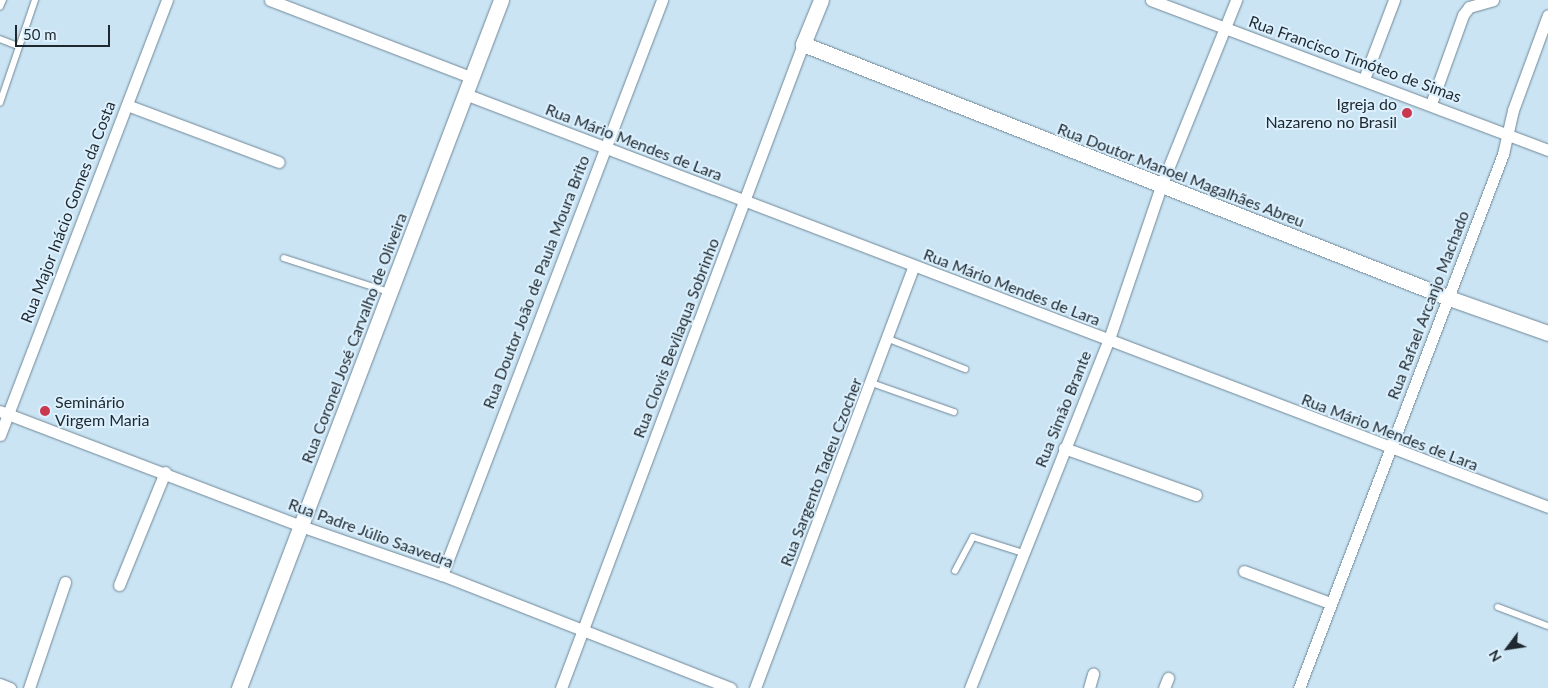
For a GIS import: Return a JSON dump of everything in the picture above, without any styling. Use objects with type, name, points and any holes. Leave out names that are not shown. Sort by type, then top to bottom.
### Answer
[{"type":"street","name":"Rua Major Inácio Gomes da Costa","points":[[0,436],[4,413],[167,0]]},
{"type":"street","points":[[270,0],[471,77]]},
{"type":"street","name":"Rua Coronel José Carvalho de Oliveira","points":[[239,688],[501,0]]},
{"type":"street","name":"Rua Doutor João de Paula Moura Brito","points":[[442,575],[662,0]]},
{"type":"street","name":"Rua Clovis Bevilaqua Sobrinho","points":[[561,688],[821,0]]},
{"type":"street","name":"Rua Francisco Timóteo de Simas","points":[[1151,0],[1431,104],[1548,150]]},
{"type":"street","name":"Rua Simão Brante","points":[[970,688],[1064,448],[1108,342],[1161,186],[1236,0]]},
{"type":"street","points":[[1364,79],[1394,0]]},
{"type":"street","points":[[1431,104],[1463,15],[1469,7],[1493,0]]},
{"type":"street","name":"Rua Rafael Arcanjo Machado","points":[[1299,688],[1503,154],[1507,133],[1548,15]]},
{"type":"street","name":"Rua Doutor Manoel Magalhães Abreu","points":[[803,44],[1449,298],[1548,333]]},
{"type":"street","name":"Rua Mário Mendes de Lara","points":[[465,94],[1389,450],[1548,508]]},
{"type":"street","points":[[127,105],[279,162]]},
{"type":"street","name":"Rua Sargento Tadeu Czocher","points":[[755,688],[889,339],[914,266]]},
{"type":"street","name":"Rua Padre Júlio Saavedra","points":[[4,413],[165,472],[301,526],[442,575],[731,688]]},
{"type":"street","points":[[1064,448],[1196,495]]},
{"type":"street","points":[[119,586],[165,472]]},
{"type":"street","points":[[1244,571],[1330,604]]},
{"type":"street","points":[[29,688],[65,582]]},
{"type":"street","points":[[1089,688],[1093,674]]},
{"type":"street","points":[[0,684],[10,688]]},
{"type":"lane","points":[[0,7],[3,0]]},
{"type":"lane","points":[[0,103],[35,0]]},
{"type":"lane","points":[[0,39],[18,46]]},
{"type":"lane","points":[[284,258],[391,292]]},
{"type":"lane","points":[[889,339],[965,369]]},
{"type":"lane","points":[[872,382],[954,412]]},
{"type":"lane","points":[[954,570],[973,537],[1023,553]]},
{"type":"lane","points":[[1498,607],[1548,626]]},
{"type":"place","name":"Igreja do Nazareno no Brasil","points":[[1407,113]]},
{"type":"place","name":"Seminário Virgem Maria","points":[[45,411]]}]
